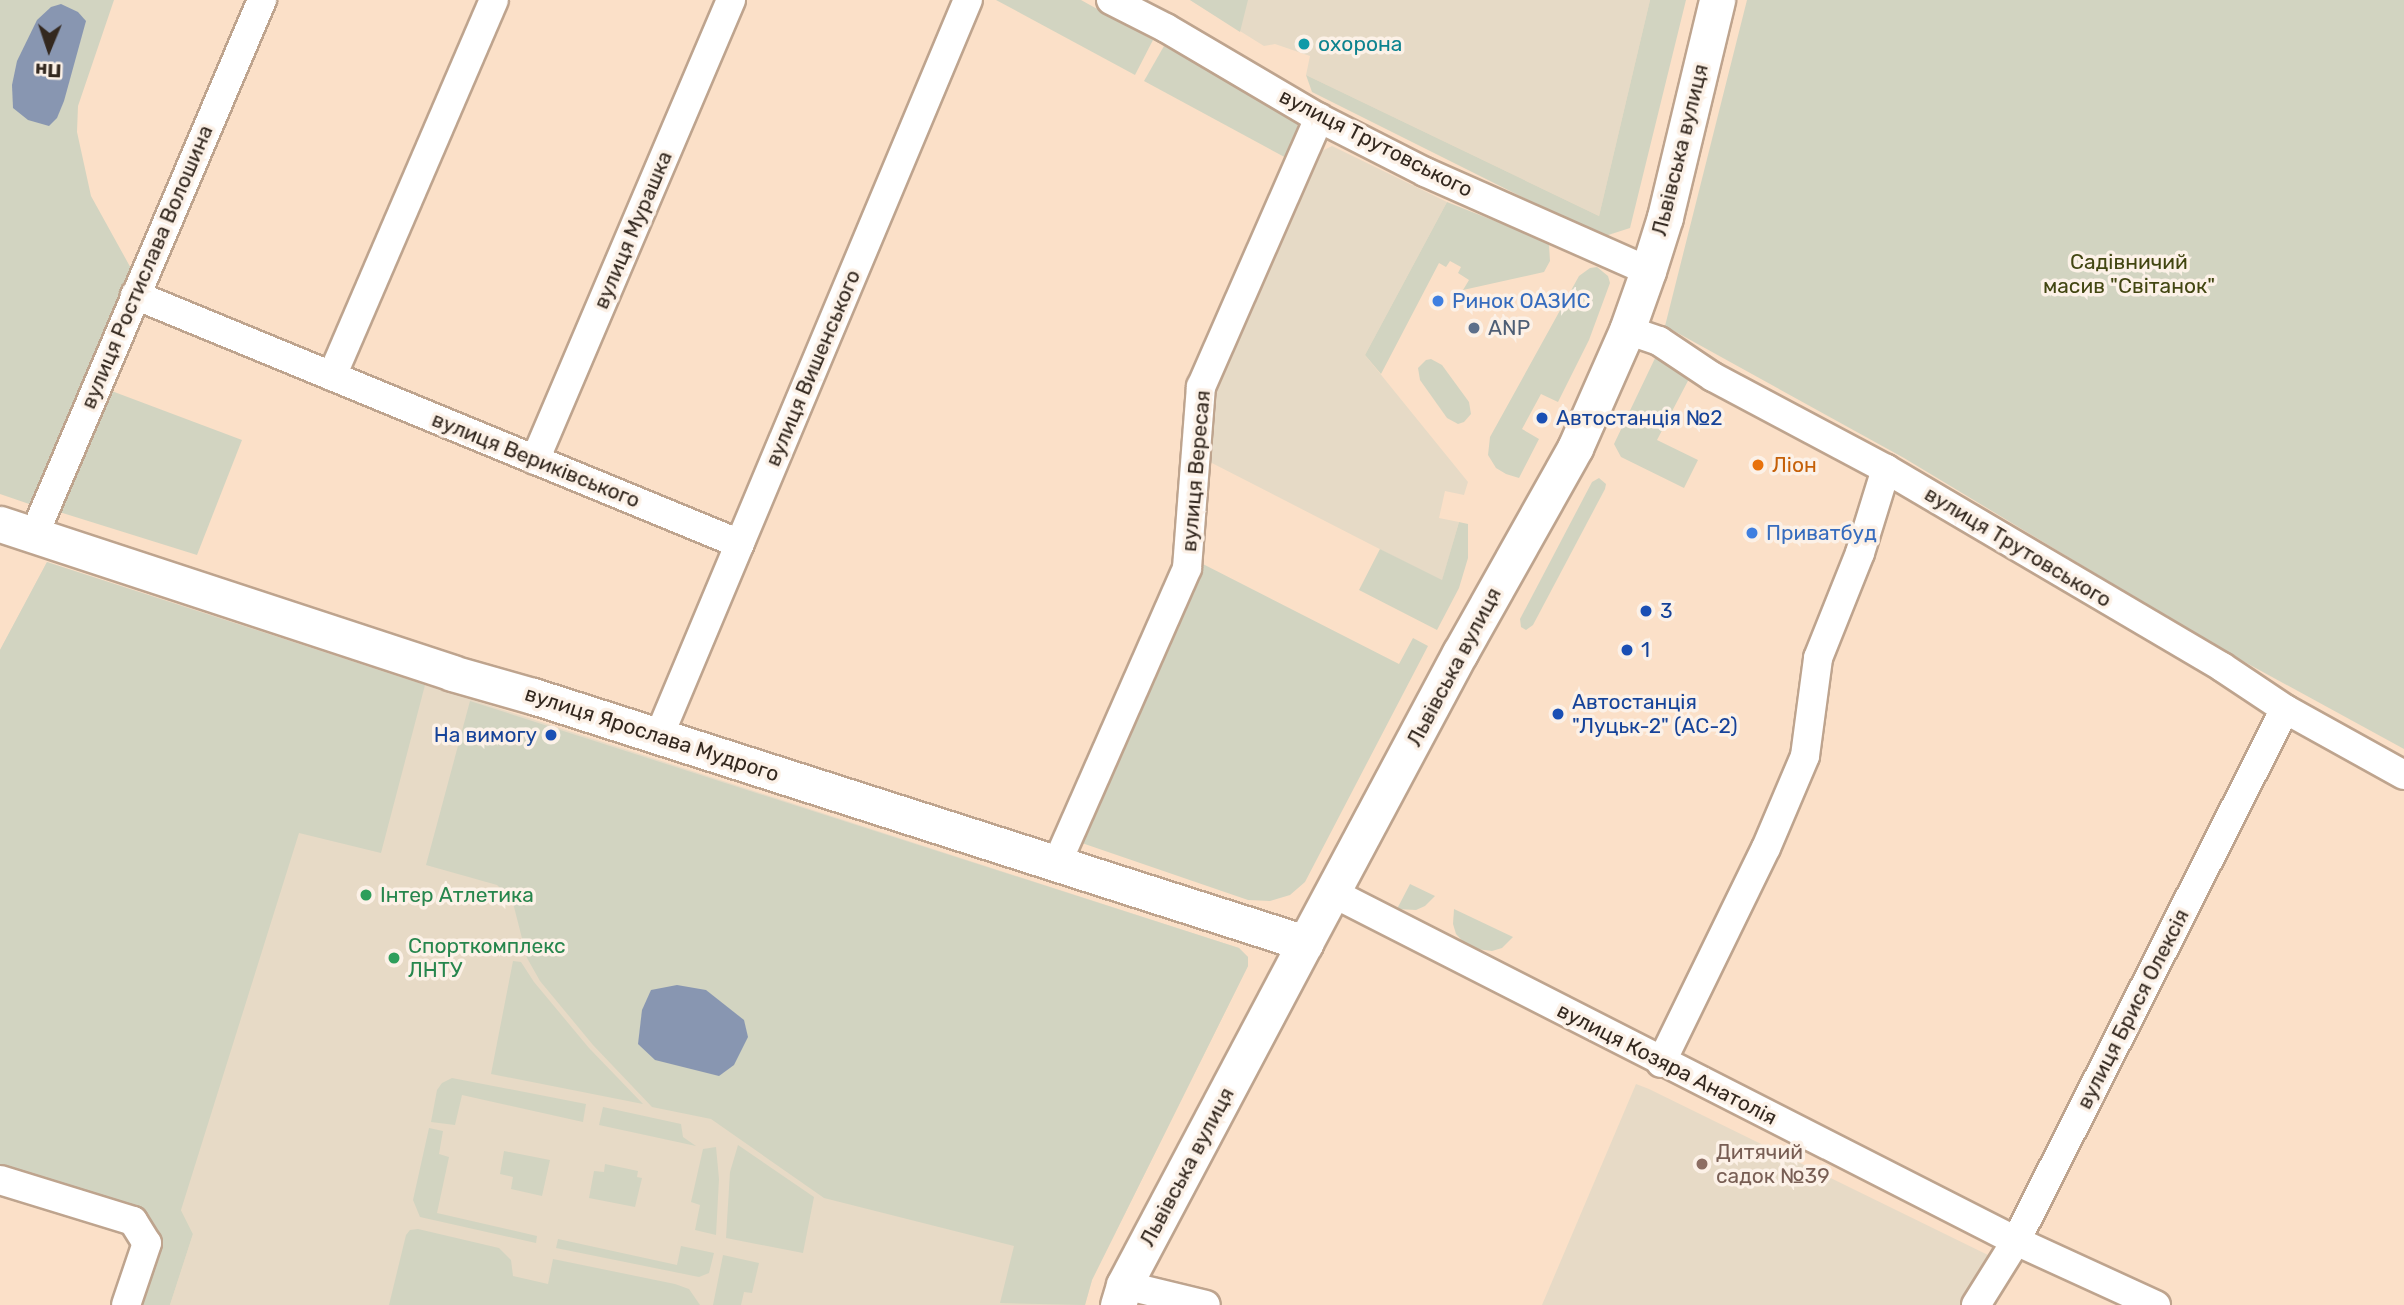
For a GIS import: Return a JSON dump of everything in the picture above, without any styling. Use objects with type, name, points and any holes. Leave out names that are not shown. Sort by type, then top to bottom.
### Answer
[{"type":"main road","name":"Львівська вулиця","points":[[1121,1295],[1460,653],[1575,448],[1627,330],[1648,271],[1665,217],[1717,0]]},
{"type":"main road","name":"вулиця Ярослава Мудрого","points":[[0,524],[439,669],[659,736],[1305,943]]},
{"type":"street","name":"вулиця Ростислава Волошина","points":[[34,535],[262,0]]},
{"type":"street","points":[[332,376],[494,0]]},
{"type":"street","name":"вулиця Мурашка","points":[[535,460],[731,0]]},
{"type":"street","name":"вулиця Вишенського","points":[[659,736],[968,0]]},
{"type":"street","name":"вулиця Трутовського","points":[[1111,0],[1166,28],[1319,118],[1425,172],[1648,271]]},
{"type":"street","name":"вулиця Вересая","points":[[1057,863],[1187,568],[1201,387],[1319,118]]},
{"type":"street","name":"вулиця Вериківського","points":[[135,295],[740,544]]},
{"type":"street","name":"вулиця Трутовського","points":[[1627,330],[1659,341],[1713,377],[1886,469],[2221,667],[2285,709],[2404,775]]},
{"type":"street","points":[[1661,1063],[1766,848],[1805,756],[1818,658],[1860,552],[1886,469]]},
{"type":"street","name":"вулиця Брися Олексія","points":[[1976,1305],[2016,1241],[2285,709]]},
{"type":"street","name":"вулиця Козяра Анатолія","points":[[1333,893],[1661,1063],[2016,1241],[2156,1305]]},
{"type":"street","points":[[0,1180],[132,1221],[147,1243],[126,1305]]},
{"type":"street","points":[[1121,1295],[1206,1305]]},
{"type":"shaded area","points":[[1190,0],[1650,0],[1599,216],[1306,75],[1310,56],[1275,44],[1264,46]]},
{"type":"shaded area","points":[[1332,146],[1447,202],[1365,355],[1468,482],[1464,495],[1445,491],[1439,518],[1459,522],[1442,581],[1208,461],[1214,392],[1320,152]]},
{"type":"shaded area","points":[[47,562],[1239,948],[1248,957],[1248,966],[1092,1280],[1085,1305],[170,1305],[193,1234],[181,1210],[0,650]]},
{"type":"shaded area","name":"Дитячий садок №39","points":[[1636,1084],[1990,1256],[1961,1305],[1542,1305]]},
{"type":"green space","points":[[0,0],[114,0],[78,106],[77,132],[91,196],[133,272],[35,506],[0,494]]},
{"type":"green space","points":[[996,0],[1081,0],[1153,40],[1135,75]]},
{"type":"green space","points":[[1190,0],[1248,0],[1240,32]]},
{"type":"green space","points":[[1650,0],[1686,0],[1630,228],[1602,237],[1312,92],[1306,75],[1599,216]]},
{"type":"green space","name":"Садівничий масив \"Світанок\"","points":[[1747,0],[2404,0],[2404,749],[2219,648],[1904,458],[1665,326]]},
{"type":"green space","points":[[1164,46],[1296,119],[1299,130],[1290,160],[1144,81]]},
{"type":"green space","points":[[1447,202],[1543,240],[1549,245],[1550,261],[1544,272],[1463,290],[1469,280],[1458,273],[1461,267],[1450,261],[1446,267],[1439,263],[1381,374],[1365,355]]},
{"type":"green space","points":[[1597,267],[1608,276],[1610,283],[1589,340],[1558,402],[1541,394],[1522,429],[1539,439],[1519,478],[1506,474],[1496,468],[1488,455],[1490,437],[1579,276],[1590,268]]},
{"type":"green space","points":[[1657,354],[1691,375],[1657,440],[1698,460],[1684,488],[1621,457],[1614,444]]},
{"type":"green space","points":[[1431,359],[1442,365],[1469,402],[1471,414],[1464,422],[1458,424],[1447,418],[1420,380],[1418,368]]},
{"type":"green space","points":[[109,390],[242,440],[197,555],[53,510]]},
{"type":"green space","points":[[1599,478],[1606,484],[1605,489],[1533,625],[1526,630],[1521,627],[1520,619],[1592,482]]},
{"type":"green space","points":[[1459,522],[1468,524],[1468,558],[1459,588],[1437,630],[1359,590],[1380,549],[1442,580]]},
{"type":"green space","points":[[1197,561],[1399,664],[1413,638],[1428,646],[1305,882],[1290,895],[1270,901],[1248,900],[1076,841]]},
{"type":"green space","points":[[47,562],[425,685],[381,853],[299,833],[181,1210],[193,1234],[170,1305],[134,1305],[156,1242],[0,1170],[0,650]]},
{"type":"green space","points":[[470,701],[1239,948],[1248,957],[1248,966],[1092,1280],[1085,1305],[1000,1303],[1014,1246],[824,1198],[711,1119],[652,1107],[593,1045],[540,981],[527,958],[512,899],[497,885],[426,865]]},
{"type":"green space","points":[[1410,884],[1435,896],[1425,906],[1416,910],[1397,909]]},
{"type":"green space","points":[[1454,909],[1513,937],[1502,948],[1492,951],[1469,948],[1456,934],[1453,924]]},
{"type":"green space","points":[[513,961],[521,962],[534,982],[589,1048],[643,1104],[491,1074]]},
{"type":"green space","points":[[452,1078],[586,1104],[583,1122],[462,1095],[455,1125],[431,1122],[437,1090],[442,1083]]},
{"type":"green space","points":[[603,1107],[681,1124],[683,1137],[696,1146],[599,1125]]},
{"type":"green space","points":[[429,1128],[443,1131],[439,1154],[449,1157],[437,1213],[537,1236],[536,1243],[420,1217],[413,1200]]},
{"type":"green space","points":[[738,1145],[814,1197],[803,1253],[726,1238],[730,1172]]},
{"type":"green space","points":[[716,1147],[719,1179],[716,1235],[695,1230],[700,1205],[691,1202],[703,1149]]},
{"type":"green space","points":[[504,1151],[550,1160],[542,1196],[511,1189],[513,1177],[500,1174]]},
{"type":"green space","points":[[605,1164],[638,1171],[637,1177],[642,1178],[635,1207],[589,1198],[594,1171],[604,1172]]},
{"type":"green space","points":[[418,1229],[499,1248],[511,1260],[513,1276],[548,1284],[553,1259],[675,1284],[689,1289],[700,1305],[389,1305],[406,1235],[410,1230]]},
{"type":"green space","points":[[558,1239],[677,1265],[681,1246],[714,1253],[709,1273],[699,1277],[556,1248]]},
{"type":"green space","points":[[723,1255],[759,1263],[752,1293],[744,1292],[741,1305],[713,1305]]},
{"type":"water","points":[[61,4],[78,12],[86,21],[64,101],[57,118],[49,126],[28,120],[13,108],[12,85],[17,61],[37,20],[51,7]]},
{"type":"water","points":[[677,985],[706,990],[744,1020],[748,1037],[734,1065],[719,1076],[655,1060],[638,1044],[642,1010],[651,990]]},
{"type":"place","name":"охорона","points":[[1304,44]]},
{"type":"place","name":"Ринок ОАЗИС","points":[[1438,301]]},
{"type":"place","name":"ANP","points":[[1474,328]]},
{"type":"place","name":"Автостанція №2","points":[[1542,418]]},
{"type":"place","name":"Ліон","points":[[1758,465]]},
{"type":"place","name":"Приватбуд","points":[[1752,533]]},
{"type":"place","name":"3","points":[[1646,611]]},
{"type":"place","name":"1","points":[[1627,650]]},
{"type":"place","name":"Автостанція \"Луцьк-2\" (АС-2)","points":[[1558,714]]},
{"type":"place","name":"На вимогу","points":[[551,735]]},
{"type":"place","name":"Інтер Атлетика","points":[[366,895]]},
{"type":"place","name":"Спорткомплекс ЛНТУ","points":[[394,958]]},
{"type":"place","name":"Дитячий садок №39","points":[[1702,1164]]}]
